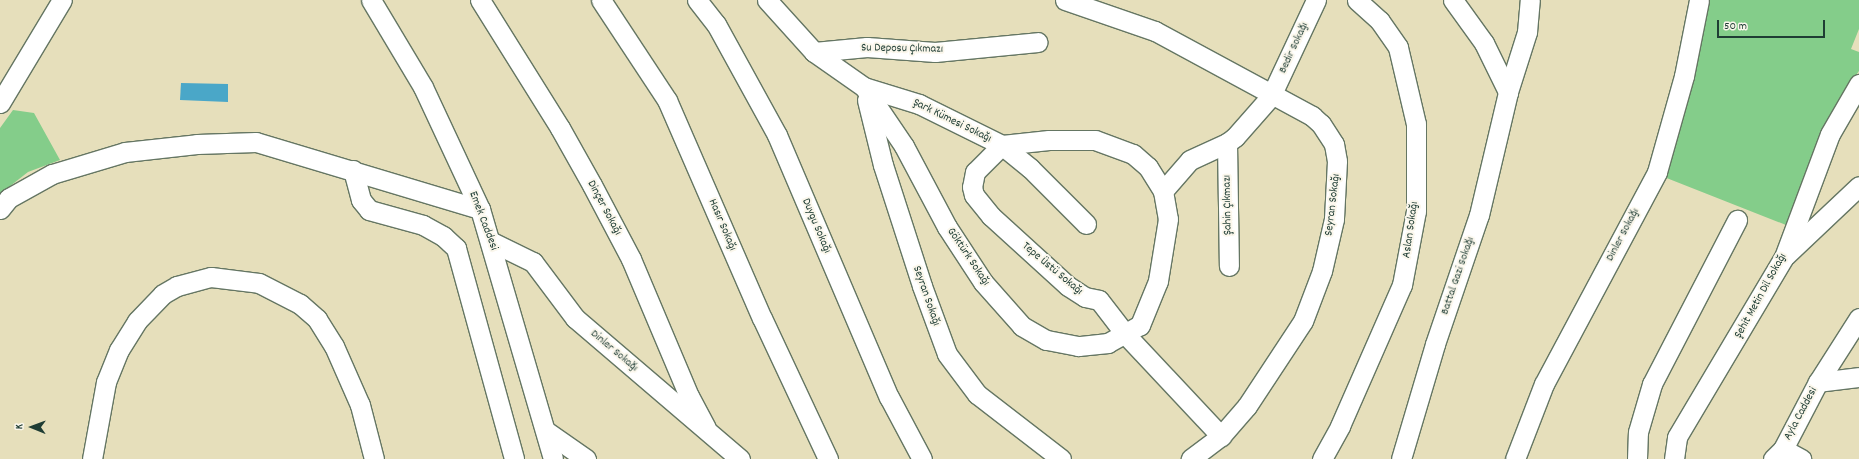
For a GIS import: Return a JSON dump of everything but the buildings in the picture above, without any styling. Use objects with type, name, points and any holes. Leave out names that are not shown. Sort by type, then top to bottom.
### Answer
[{"type":"street","points":[[0,103],[62,0]]},
{"type":"street","name":"Emek Caddesi","points":[[371,0],[423,87],[480,209],[492,242],[553,459]]},
{"type":"street","name":"Dinçer Sokağı","points":[[480,0],[560,128],[592,185],[631,259],[689,396],[706,428]]},
{"type":"street","name":"Hasır Sokağı","points":[[602,0],[667,100],[762,318],[828,459]]},
{"type":"street","name":"Duygu Sokağı","points":[[697,0],[716,24],[777,135],[889,397],[922,459]]},
{"type":"street","name":"Şark Kümesi Sokağı","points":[[767,0],[814,52],[864,87],[919,104],[1002,145],[1049,140],[1095,140],[1133,154],[1148,167],[1163,191],[1168,219],[1158,281],[1144,321],[1126,335]]},
{"type":"street","name":"Seyran Sokağı","points":[[1065,0],[1155,31],[1271,96],[1312,116],[1321,124],[1334,144],[1337,161],[1334,219],[1322,271],[1303,321],[1273,369],[1221,436],[1191,459]]},
{"type":"street","name":"Bedir Sokağı","points":[[1227,143],[1271,96],[1316,0]]},
{"type":"street","name":"Aslan Sokağı","points":[[1322,459],[1340,426],[1402,285],[1416,211],[1416,124],[1398,47],[1380,21],[1357,0]]},
{"type":"street","points":[[1453,0],[1484,43],[1508,92]]},
{"type":"street","name":"Battal Gazi Sokağı","points":[[1401,459],[1435,344],[1479,216],[1508,92],[1527,32],[1530,0]]},
{"type":"street","name":"Dinler Sokağı","points":[[1516,459],[1544,384],[1657,172],[1684,76],[1699,0]]},
{"type":"street","name":"Su Deposu Çıkmazı","points":[[814,52],[867,47],[935,52],[1038,42]]},
{"type":"street","name":"Şehit Metin Dil Sokağı","points":[[1674,459],[1677,437],[1784,257],[1830,134],[1859,84]]},
{"type":"street","name":"Seyran Sokağı","points":[[864,87],[883,165],[922,286],[947,354],[977,394],[1061,459]]},
{"type":"street","name":"Göktürk Sokağı","points":[[864,87],[904,146],[947,227],[983,282],[1012,317],[1036,335],[1059,344],[1089,346],[1108,343],[1126,335]]},
{"type":"street","points":[[0,209],[9,198],[52,174],[125,152],[197,144],[256,142],[480,209]]},
{"type":"street","points":[[1163,191],[1190,160],[1227,143]]},
{"type":"street","name":"Şahin Çıkmazı","points":[[1227,143],[1229,266]]},
{"type":"street","points":[[1002,145],[1030,168],[1086,224]]},
{"type":"street","name":"Tepe Üstü Sokağı","points":[[1002,145],[974,172],[972,187],[974,195],[991,216],[1068,286],[1085,297],[1099,300],[1126,335],[1221,436]]},
{"type":"street","points":[[353,170],[361,200],[369,210],[423,225],[443,236],[456,248],[514,459]]},
{"type":"street","points":[[1784,257],[1859,186]]},
{"type":"street","points":[[1637,459],[1638,432],[1652,384],[1737,220]]},
{"type":"street","name":"Dinler Sokağı","points":[[492,242],[533,262],[575,318],[706,428],[740,459]]},
{"type":"street","points":[[92,459],[106,382],[119,350],[137,322],[163,294],[177,286],[211,277],[259,282],[300,304],[317,319],[334,346],[358,398],[374,459]]},
{"type":"street","points":[[1818,382],[1859,318]]},
{"type":"street","name":"Ayla Caddesi","points":[[1778,454],[1818,382],[1859,377]]},
{"type":"street","points":[[546,431],[586,459]]},
{"type":"street","points":[[1778,454],[1801,459]]},
{"type":"green space","points":[[1707,0],[1859,0],[1859,29],[1851,49],[1859,52],[1859,71],[1839,99],[1786,225],[1664,177],[1688,99]]},
{"type":"green space","points":[[13,110],[34,113],[60,160],[28,172],[0,194],[0,128]]},
{"type":"water","points":[[181,83],[228,84],[228,102],[180,100]]}]
